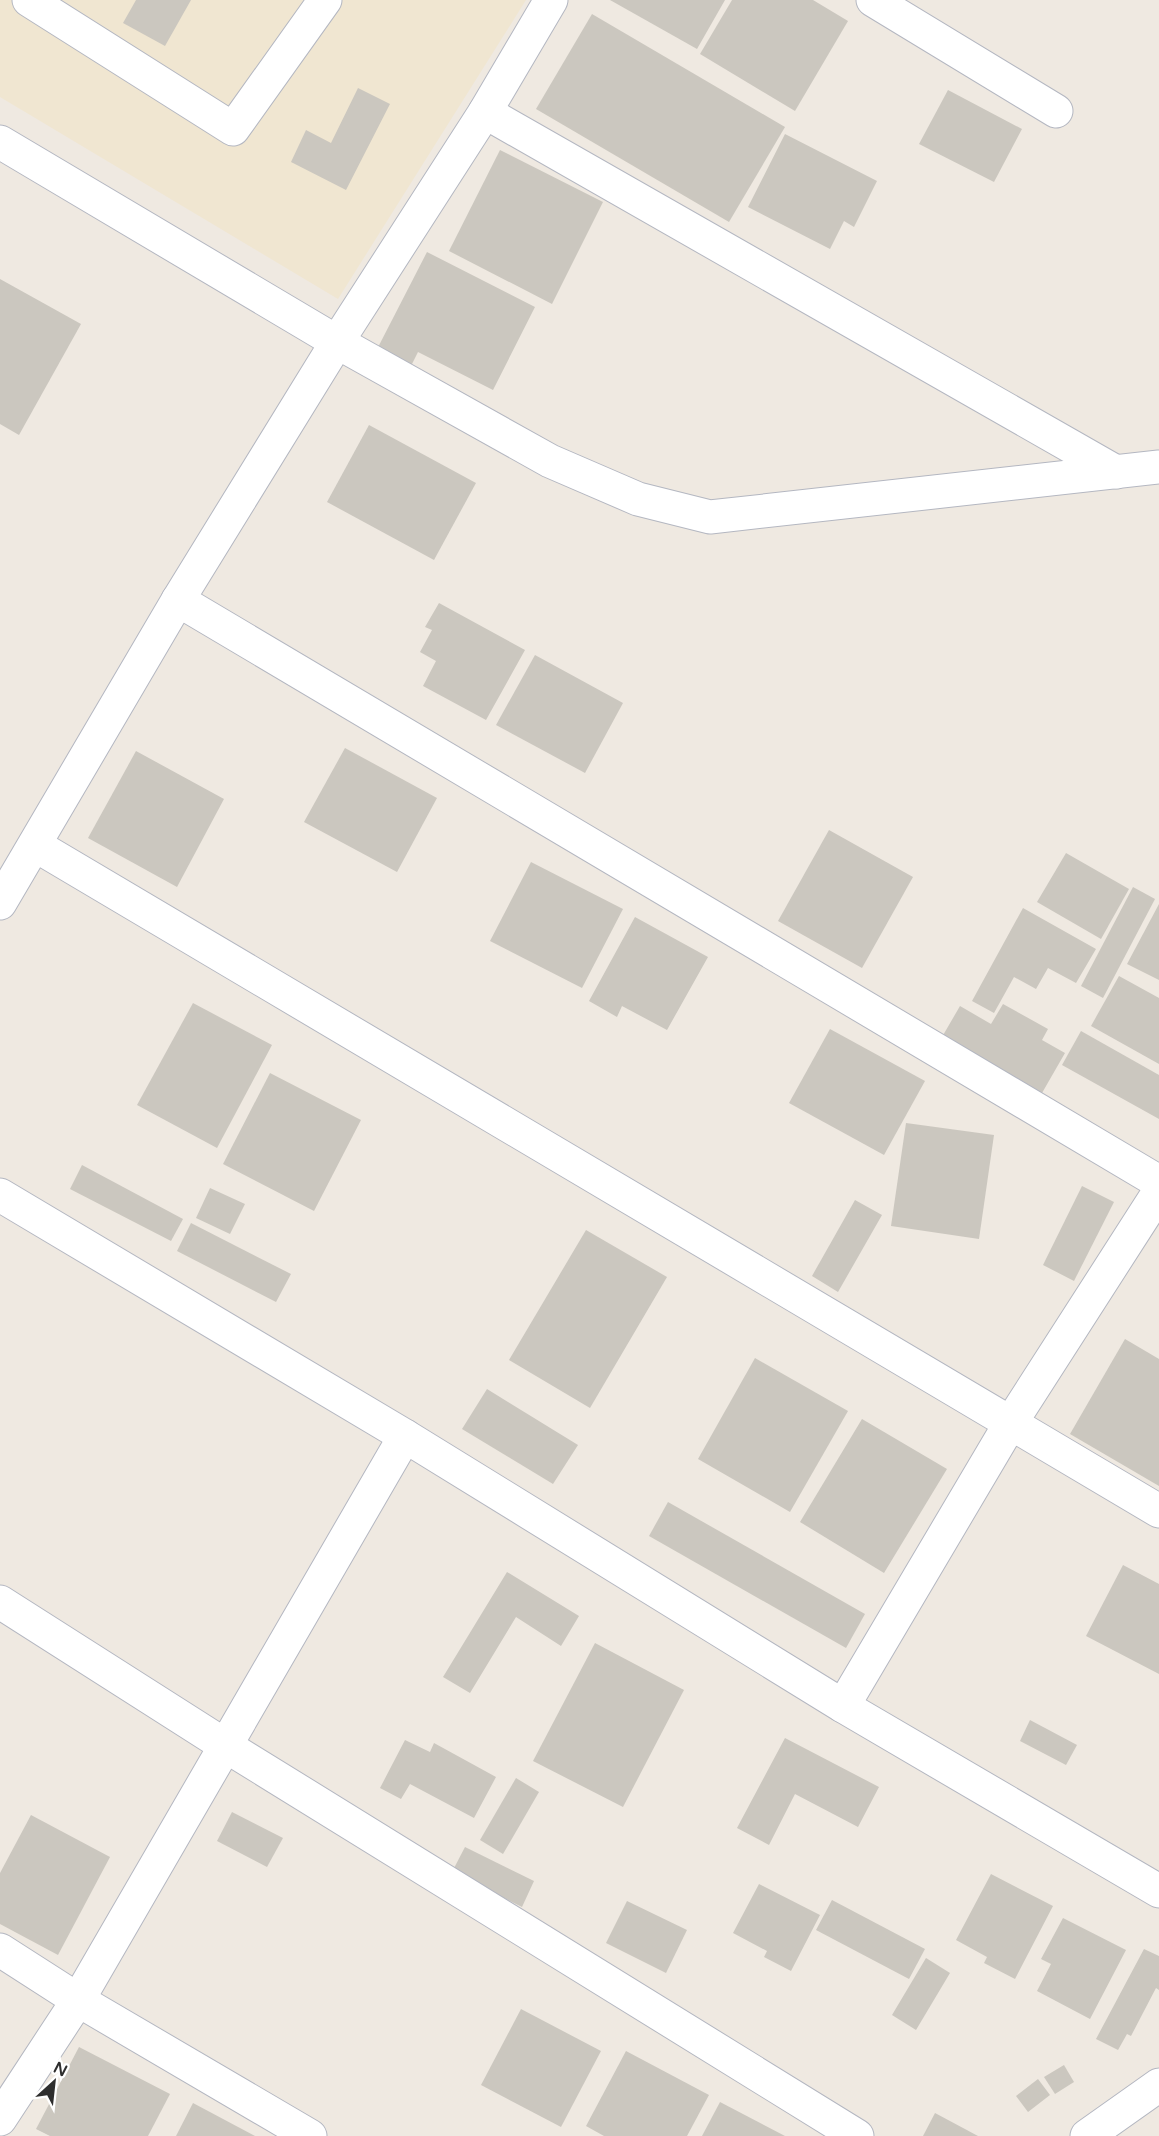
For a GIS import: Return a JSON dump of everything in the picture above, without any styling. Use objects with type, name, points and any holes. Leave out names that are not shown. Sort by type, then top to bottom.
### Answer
[{"type":"street","points":[[29,0],[233,129],[326,0]]},
{"type":"street","points":[[0,903],[178,600],[337,342],[485,112],[551,0]]},
{"type":"street","points":[[873,0],[1056,111]]},
{"type":"street","points":[[485,112],[1116,472]]},
{"type":"street","points":[[0,142],[337,342],[550,461],[638,500],[710,517],[1159,468]]},
{"type":"street","points":[[178,600],[1159,1182]]},
{"type":"street","points":[[35,845],[1010,1424],[1159,1510]]},
{"type":"street","points":[[843,1706],[1010,1424],[1159,1192]]},
{"type":"street","points":[[0,1195],[405,1436],[843,1706],[1159,1891]]},
{"type":"street","points":[[0,2119],[78,2000],[405,1436]]},
{"type":"street","points":[[0,1602],[226,1746],[857,2136]]},
{"type":"street","points":[[0,1950],[78,2000],[310,2136]]},
{"type":"street","points":[[1088,2136],[1159,2085]]},
{"type":"shaded area","points":[[0,0],[526,0],[338,299],[0,97]]},
{"type":"building","points":[[136,0],[191,0],[165,46],[123,23]]},
{"type":"building","points":[[610,0],[725,0],[697,49]]},
{"type":"building","points":[[732,0],[813,0],[848,21],[795,111],[700,54]]},
{"type":"building","points":[[592,14],[785,127],[729,222],[536,109]]},
{"type":"building","points":[[358,88],[390,104],[346,190],[291,162],[306,130],[331,143]]},
{"type":"building","points":[[948,90],[1022,129],[994,182],[919,144]]},
{"type":"building","points":[[785,134],[877,181],[854,227],[844,221],[830,249],[748,207]]},
{"type":"building","points":[[500,150],[603,202],[552,304],[449,251]]},
{"type":"building","points":[[427,252],[535,307],[493,390],[418,352],[407,374],[373,357]]},
{"type":"building","points":[[0,279],[81,324],[19,435],[0,424]]},
{"type":"building","points":[[369,425],[476,483],[434,560],[327,502]]},
{"type":"building","points":[[439,603],[525,650],[486,720],[423,686],[436,661],[420,652],[432,630],[425,627]]},
{"type":"building","points":[[535,655],[623,703],[585,773],[496,725]]},
{"type":"building","points":[[345,748],[437,798],[397,872],[304,822]]},
{"type":"building","points":[[136,751],[224,799],[177,887],[88,838]]},
{"type":"building","points":[[829,830],[913,877],[862,968],[778,921]]},
{"type":"building","points":[[1066,853],[1129,889],[1101,939],[1037,902]]},
{"type":"building","points":[[531,862],[623,909],[582,988],[490,941]]},
{"type":"building","points":[[1133,887],[1155,899],[1103,998],[1081,986]]},
{"type":"building","points":[[1159,904],[1159,980],[1127,964]]},
{"type":"building","points":[[1023,908],[1096,949],[1076,983],[1048,968],[1036,989],[1014,977],[994,1013],[972,1001]]},
{"type":"building","points":[[635,917],[708,957],[667,1030],[622,1006],[617,1017],[589,1001]]},
{"type":"building","points":[[1119,976],[1159,998],[1159,1064],[1091,1026]]},
{"type":"building","points":[[193,1003],[272,1045],[217,1148],[137,1105]]},
{"type":"building","points":[[1003,1004],[1048,1029],[1042,1040],[1065,1053],[1042,1093],[942,1037],[960,1006],[991,1024]]},
{"type":"building","points":[[830,1029],[925,1081],[884,1155],[789,1103]]},
{"type":"building","points":[[1081,1031],[1159,1075],[1159,1119],[1062,1065]]},
{"type":"building","points":[[270,1073],[361,1120],[314,1211],[223,1164]]},
{"type":"building","points":[[906,1123],[994,1135],[979,1239],[891,1226]]},
{"type":"building","points":[[82,1165],[183,1219],[171,1241],[70,1189]]},
{"type":"building","points":[[1082,1186],[1114,1202],[1074,1281],[1043,1265]]},
{"type":"building","points":[[210,1188],[245,1204],[230,1234],[196,1218]]},
{"type":"building","points":[[855,1200],[882,1215],[838,1292],[812,1276]]},
{"type":"building","points":[[191,1223],[291,1274],[276,1302],[177,1251]]},
{"type":"building","points":[[586,1230],[667,1277],[590,1408],[509,1360]]},
{"type":"building","points":[[1125,1339],[1159,1359],[1159,1486],[1070,1434]]},
{"type":"building","points":[[755,1358],[848,1411],[790,1512],[698,1459]]},
{"type":"building","points":[[487,1389],[578,1445],[553,1484],[462,1429]]},
{"type":"building","points":[[862,1419],[947,1469],[884,1573],[800,1522]]},
{"type":"building","points":[[668,1502],[865,1614],[846,1648],[649,1536]]},
{"type":"building","points":[[1123,1565],[1159,1584],[1159,1674],[1086,1636]]},
{"type":"building","points":[[507,1572],[579,1616],[561,1646],[516,1617],[470,1693],[443,1677]]},
{"type":"building","points":[[595,1643],[684,1690],[623,1807],[533,1761]]},
{"type":"building","points":[[1030,1720],[1077,1745],[1066,1765],[1020,1741]]},
{"type":"building","points":[[785,1738],[879,1787],[858,1827],[795,1794],[769,1845],[737,1828]]},
{"type":"building","points":[[405,1740],[430,1752],[434,1743],[496,1777],[474,1818],[410,1784],[401,1799],[380,1788]]},
{"type":"building","points":[[516,1778],[539,1792],[503,1854],[480,1840]]},
{"type":"building","points":[[232,1812],[283,1838],[267,1867],[217,1841]]},
{"type":"building","points":[[31,1815],[110,1857],[58,1955],[0,1924],[0,1873]]},
{"type":"building","points":[[465,1847],[534,1881],[522,1907],[452,1872]]},
{"type":"building","points":[[991,1874],[1053,1906],[1015,1979],[984,1963],[987,1957],[956,1940]]},
{"type":"building","points":[[759,1884],[820,1915],[791,1971],[764,1957],[767,1951],[733,1933]]},
{"type":"building","points":[[832,1900],[925,1949],[909,1979],[816,1930]]},
{"type":"building","points":[[627,1901],[687,1930],[666,1973],[606,1943]]},
{"type":"building","points":[[1063,1918],[1126,1950],[1090,2019],[1037,1991],[1051,1964],[1041,1959]]},
{"type":"building","points":[[1144,1949],[1159,1956],[1159,1990],[1156,1988],[1131,2036],[1127,2034],[1118,2050],[1096,2039]]},
{"type":"building","points":[[926,1958],[950,1973],[916,2030],[892,2015]]},
{"type":"building","points":[[521,2009],[601,2051],[561,2127],[481,2085]]},
{"type":"building","points":[[79,2047],[170,2094],[148,2136],[50,2136],[36,2129]]},
{"type":"building","points":[[626,2051],[709,2095],[687,2136],[604,2136],[586,2126]]},
{"type":"building","points":[[1064,2065],[1074,2082],[1055,2094],[1044,2077]]},
{"type":"building","points":[[1038,2079],[1050,2095],[1028,2112],[1016,2096]]},
{"type":"building","points":[[720,2102],[785,2136],[702,2136]]},
{"type":"building","points":[[193,2103],[255,2136],[176,2136]]},
{"type":"building","points":[[935,2113],[978,2136],[923,2136]]}]
